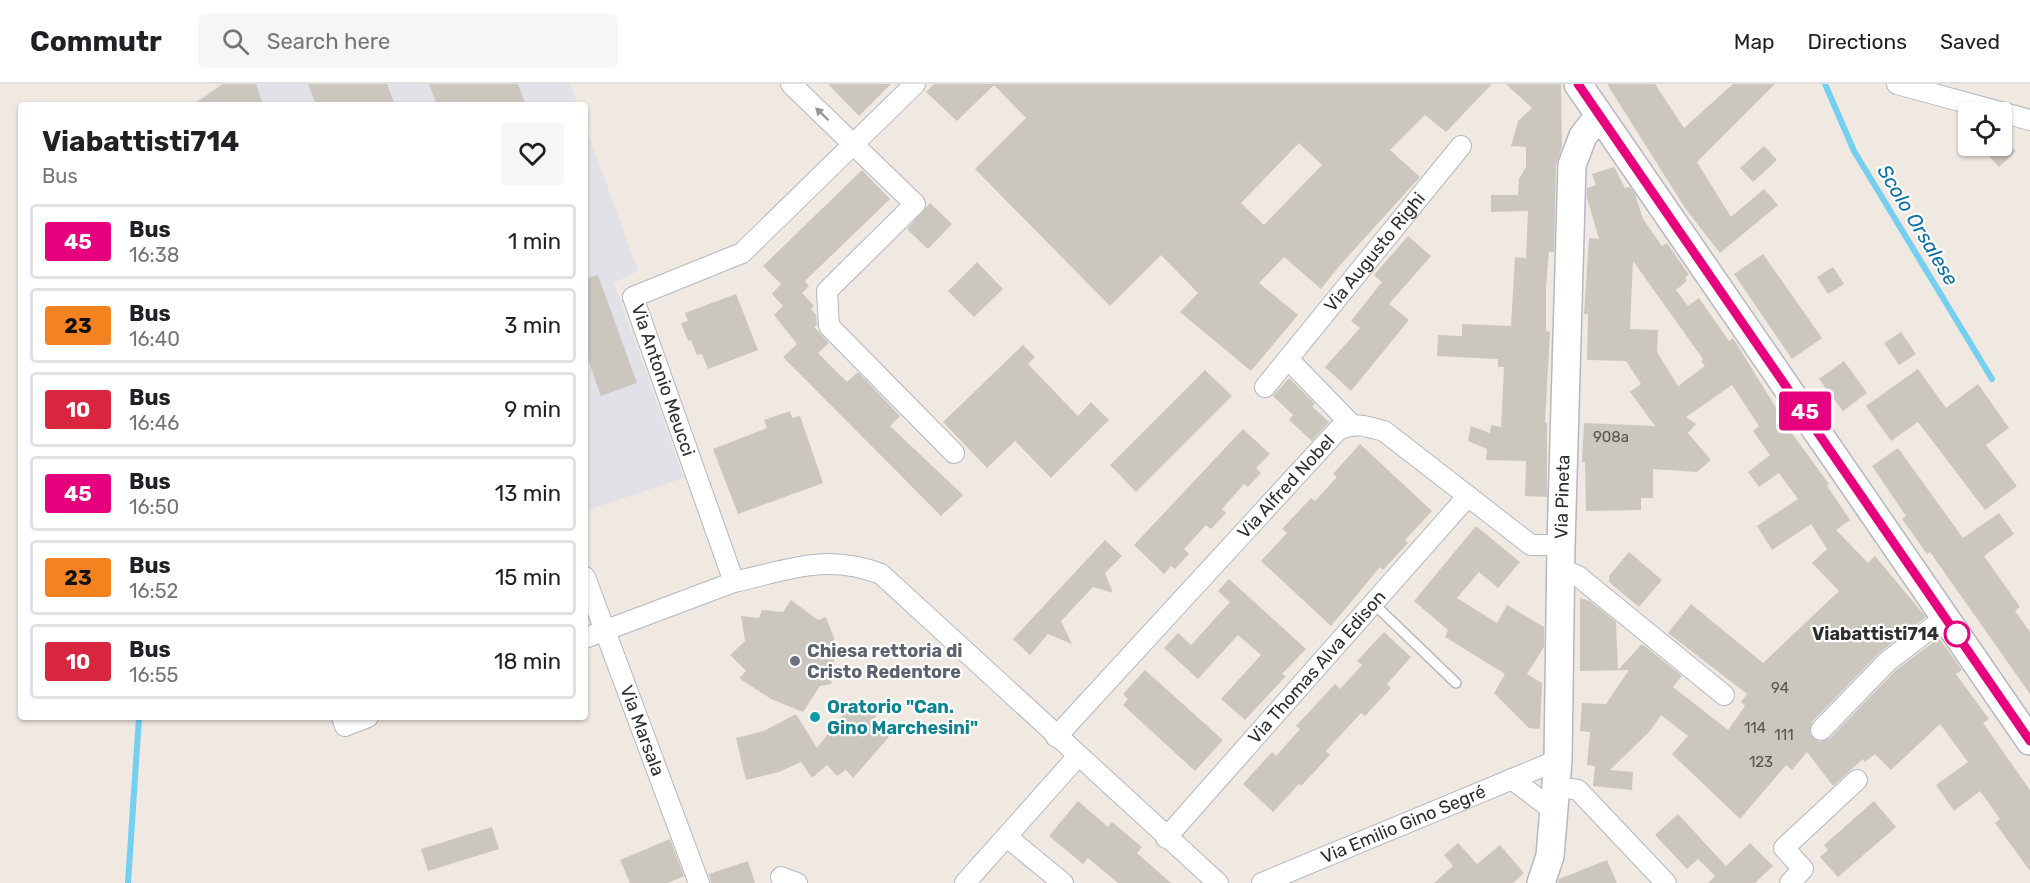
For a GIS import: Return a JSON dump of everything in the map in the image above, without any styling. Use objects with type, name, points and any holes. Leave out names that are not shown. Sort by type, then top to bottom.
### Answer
[{"type":"street","points":[[791,84],[915,204],[826,291],[829,326],[954,453]]},
{"type":"street","name":"Via Antonio Meucci","points":[[734,582],[633,297],[742,253],[915,84]]},
{"type":"street","points":[[1578,84],[2030,741]]},
{"type":"street","points":[[1897,84],[2030,120]]},
{"type":"street","name":"Via Pineta","points":[[1541,883],[1550,856],[1556,786],[1572,165],[1583,136],[1599,116]]},
{"type":"street","name":"Via Augusto Righi","points":[[1265,387],[1290,360],[1461,146]]},
{"type":"street","points":[[1290,360],[1351,424]]},
{"type":"street","name":"Via Alfred Nobel","points":[[1056,737],[1338,430],[1351,424],[1365,425],[1384,431],[1531,545],[1561,558]]},
{"type":"street","name":"Via Thomas Alva Edison","points":[[1166,838],[1467,496]]},
{"type":"street","points":[[1561,558],[1578,576],[1724,695]]},
{"type":"street","points":[[588,637],[734,582],[827,562],[857,565],[881,574],[1166,838],[1218,883]]},
{"type":"street","name":"Via Marsala","points":[[588,585],[699,883]]},
{"type":"street","points":[[1821,729],[1888,661],[1946,616]]},
{"type":"street","points":[[965,883],[1078,756]]},
{"type":"street","points":[[1512,779],[1578,790],[1666,883]]},
{"type":"street","name":"Via Emilio Gino Segré","points":[[1262,883],[1512,779],[1556,786]]},
{"type":"street","points":[[1790,883],[1803,869],[1784,848],[1857,780]]},
{"type":"street","points":[[1007,837],[1063,883]]},
{"type":"lane","points":[[1373,603],[1456,683]]},
{"type":"shaded area","points":[[220,84],[570,84],[577,102],[194,102]]},
{"type":"shaded area","points":[[588,133],[638,271],[614,283],[684,478],[588,510]]},
{"type":"building","points":[[223,84],[256,84],[262,102],[197,102]]},
{"type":"building","points":[[308,84],[387,84],[394,102],[315,102]]},
{"type":"building","points":[[429,84],[518,84],[525,102],[436,102]]},
{"type":"building","points":[[828,84],[891,84],[859,116]]},
{"type":"building","points":[[934,84],[1492,84],[1446,132],[1425,115],[1390,150],[1420,177],[1321,289],[1284,257],[1259,283],[1298,315],[1251,371],[1180,312],[1198,293],[1161,255],[1110,306],[975,169],[1026,118],[994,85],[957,121],[926,92]],"holes":[[[1299,143],[1322,165],[1264,225],[1241,203]]]},
{"type":"building","points":[[1506,84],[1561,84],[1562,147],[1556,165],[1554,252],[1549,252],[1546,287],[1546,331],[1550,332],[1545,423],[1547,423],[1547,497],[1525,496],[1526,461],[1486,460],[1487,449],[1468,441],[1471,426],[1490,433],[1491,425],[1501,427],[1504,367],[1498,367],[1498,359],[1437,356],[1438,335],[1462,336],[1462,324],[1511,326],[1515,257],[1526,258],[1528,211],[1491,212],[1491,195],[1518,195],[1519,179],[1526,167],[1526,147],[1511,146],[1518,121],[1532,108]]},
{"type":"building","points":[[1607,84],[1655,84],[1684,128],[1733,84],[1775,84],[1697,162],[1731,217],[1764,189],[1778,205],[1720,253],[1685,208]]},
{"type":"building","points":[[1764,146],[1777,160],[1753,182],[1740,168]]},
{"type":"building","points":[[1989,156],[2011,156],[1999,167]]},
{"type":"building","points":[[1614,167],[1625,188],[1630,187],[1635,194],[1643,219],[1662,246],[1667,243],[1689,275],[1685,277],[1687,281],[1676,290],[1688,306],[1699,298],[1729,341],[1733,338],[1791,432],[1829,484],[1827,486],[1850,520],[1836,530],[1868,563],[1875,556],[1926,617],[1879,653],[1812,722],[1810,734],[1819,742],[1829,739],[1896,670],[1939,638],[1962,670],[1956,674],[1989,719],[1983,723],[2030,790],[2030,871],[1995,823],[2000,819],[1980,791],[1954,811],[1936,785],[1968,762],[1940,724],[1891,770],[1875,754],[1865,762],[1863,759],[1833,786],[1807,752],[1792,770],[1786,765],[1740,819],[1672,754],[1688,736],[1661,715],[1650,731],[1610,770],[1633,772],[1632,790],[1593,786],[1595,766],[1587,765],[1590,732],[1580,731],[1582,703],[1606,704],[1629,670],[1580,671],[1580,598],[1590,601],[1616,622],[1618,670],[1642,644],[1682,676],[1673,687],[1728,730],[1745,706],[1741,702],[1747,694],[1668,633],[1691,604],[1763,663],[1839,591],[1812,563],[1827,549],[1811,524],[1772,550],[1757,526],[1798,499],[1779,473],[1759,487],[1748,472],[1770,455],[1753,431],[1759,426],[1732,385],[1686,417],[1696,424],[1688,433],[1711,460],[1697,472],[1653,469],[1653,498],[1641,498],[1641,510],[1586,511],[1585,462],[1582,462],[1584,423],[1655,426],[1630,392],[1641,384],[1626,361],[1587,360],[1588,314],[1584,314],[1589,238],[1599,239],[1587,198],[1587,188],[1596,185],[1592,174]],"holes":[[[1633,261],[1703,359],[1701,361],[1705,366],[1678,386],[1657,352],[1658,330],[1630,329]]]},
{"type":"building","points":[[862,170],[890,199],[805,281],[809,286],[802,293],[814,306],[811,309],[816,315],[817,325],[814,327],[829,343],[818,353],[847,382],[858,372],[900,416],[890,426],[963,495],[941,516],[783,357],[797,344],[774,315],[783,306],[772,294],[781,284],[763,266]]},
{"type":"building","points":[[930,203],[952,224],[928,249],[907,229]]},
{"type":"building","points":[[1408,236],[1431,256],[1389,304],[1409,320],[1351,391],[1325,367],[1360,328],[1351,321],[1382,282],[1374,275]]},
{"type":"building","points":[[1763,254],[1822,338],[1792,359],[1734,274]]},
{"type":"building","points":[[977,262],[1003,289],[974,317],[948,291]]},
{"type":"building","points":[[1833,267],[1844,284],[1828,294],[1817,277]]},
{"type":"building","points":[[598,275],[637,383],[601,396],[588,359],[588,278]]},
{"type":"building","points":[[736,294],[758,350],[708,369],[702,354],[697,355],[691,340],[688,341],[681,323],[688,321],[685,313]]},
{"type":"building","points":[[1901,332],[1916,354],[1899,365],[1884,343]]},
{"type":"building","points":[[1023,345],[1035,357],[1028,364],[1078,416],[1091,402],[1109,420],[1051,478],[1015,441],[987,468],[943,422]]},
{"type":"building","points":[[1844,361],[1867,393],[1843,411],[1819,379]]},
{"type":"building","points":[[1918,369],[1946,408],[1978,384],[2009,428],[1986,445],[2017,486],[1985,510],[1918,422],[1891,441],[1866,406]]},
{"type":"building","points":[[1205,370],[1232,396],[1136,492],[1110,465]]},
{"type":"building","points":[[1289,378],[1315,404],[1312,406],[1329,422],[1312,441],[1289,420],[1293,415],[1273,396]]},
{"type":"building","points":[[790,411],[792,418],[800,416],[823,483],[738,514],[713,449],[767,428],[764,420]]},
{"type":"building","points":[[1243,429],[1270,454],[1256,468],[1261,473],[1248,487],[1244,484],[1222,509],[1226,513],[1211,529],[1206,525],[1184,549],[1189,554],[1175,569],[1171,566],[1164,574],[1134,545]]},
{"type":"building","points":[[1360,444],[1432,511],[1405,540],[1408,543],[1383,570],[1380,567],[1331,626],[1261,561],[1287,533],[1282,529],[1311,498],[1315,501],[1337,477],[1333,474]]},
{"type":"building","points":[[1898,448],[1963,538],[1999,513],[2014,534],[1984,556],[2020,607],[2015,611],[2030,632],[2030,694],[1930,552],[1927,554],[1902,519],[1906,516],[1872,466]]},
{"type":"building","points":[[1476,526],[1520,562],[1498,588],[1479,572],[1457,598],[1497,623],[1507,605],[1544,627],[1544,647],[1527,674],[1542,683],[1540,729],[1529,728],[1494,693],[1505,674],[1445,637],[1448,630],[1414,601]]},
{"type":"building","points":[[1105,540],[1122,556],[1105,573],[1113,593],[1093,587],[1061,621],[1072,644],[1048,634],[1030,655],[1013,639]]},
{"type":"building","points":[[1629,552],[1662,580],[1639,607],[1609,582],[1609,576]]},
{"type":"building","points":[[1229,579],[1306,649],[1282,674],[1286,676],[1245,720],[1221,699],[1261,655],[1238,635],[1198,679],[1164,648],[1178,633],[1191,645],[1230,602],[1218,591]]},
{"type":"building","name":"Chiesa rettoria di Cristo Redentore","points":[[791,600],[818,620],[826,617],[834,638],[835,653],[831,684],[820,686],[803,712],[771,699],[739,678],[746,671],[730,655],[745,641],[741,616],[759,618],[762,610],[783,612]]},
{"type":"building","points":[[1384,632],[1411,657],[1387,684],[1391,688],[1365,716],[1361,713],[1326,751],[1330,755],[1273,812],[1243,784],[1272,752],[1276,756],[1300,729],[1296,726],[1335,684],[1340,689],[1362,665],[1357,661]]},
{"type":"building","points":[[1145,670],[1223,740],[1195,771],[1123,705],[1128,699],[1123,694]]},
{"type":"building","points":[[852,703],[881,704],[872,724],[889,737],[853,778],[846,770],[837,776],[827,765],[812,778],[801,762],[779,772],[746,780],[736,738],[764,731],[796,714],[817,748]]},
{"type":"building","points":[[1078,801],[1108,827],[1112,822],[1142,847],[1137,853],[1171,883],[1118,883],[1088,858],[1083,864],[1049,836]]},
{"type":"building","points":[[1874,801],[1896,827],[1838,877],[1820,857],[1828,850],[1824,845]]},
{"type":"building","points":[[1678,814],[1726,866],[1750,843],[1773,866],[1755,883],[1708,883],[1715,876],[1698,859],[1687,869],[1655,835]]},
{"type":"building","points":[[492,827],[499,849],[428,871],[421,849]]},
{"type":"building","points":[[670,839],[684,876],[668,883],[630,883],[620,860]]},
{"type":"building","points":[[1458,843],[1477,864],[1500,845],[1524,873],[1513,883],[1434,883],[1453,866],[1444,855]]},
{"type":"building","points":[[1607,860],[1617,883],[1558,883],[1559,879]]},
{"type":"building","points":[[748,861],[755,883],[711,883],[709,874]]},
{"type":"waterway","name":"Scolo Orsalese","points":[[1825,84],[1854,151],[1992,379]]},
{"type":"waterway","points":[[128,883],[139,720]]},
{"type":"bus line","name":"45","points":[[1578,84],[1871,506],[2030,741]]},
{"type":"place","name":"Viabattisti714","points":[[1957,634]]},
{"type":"place","name":"Chiesa rettoria di Cristo Redentore","points":[[795,661]]},
{"type":"place","name":"Oratorio \"Can. Gino Marchesini\"","points":[[815,717]]}]
